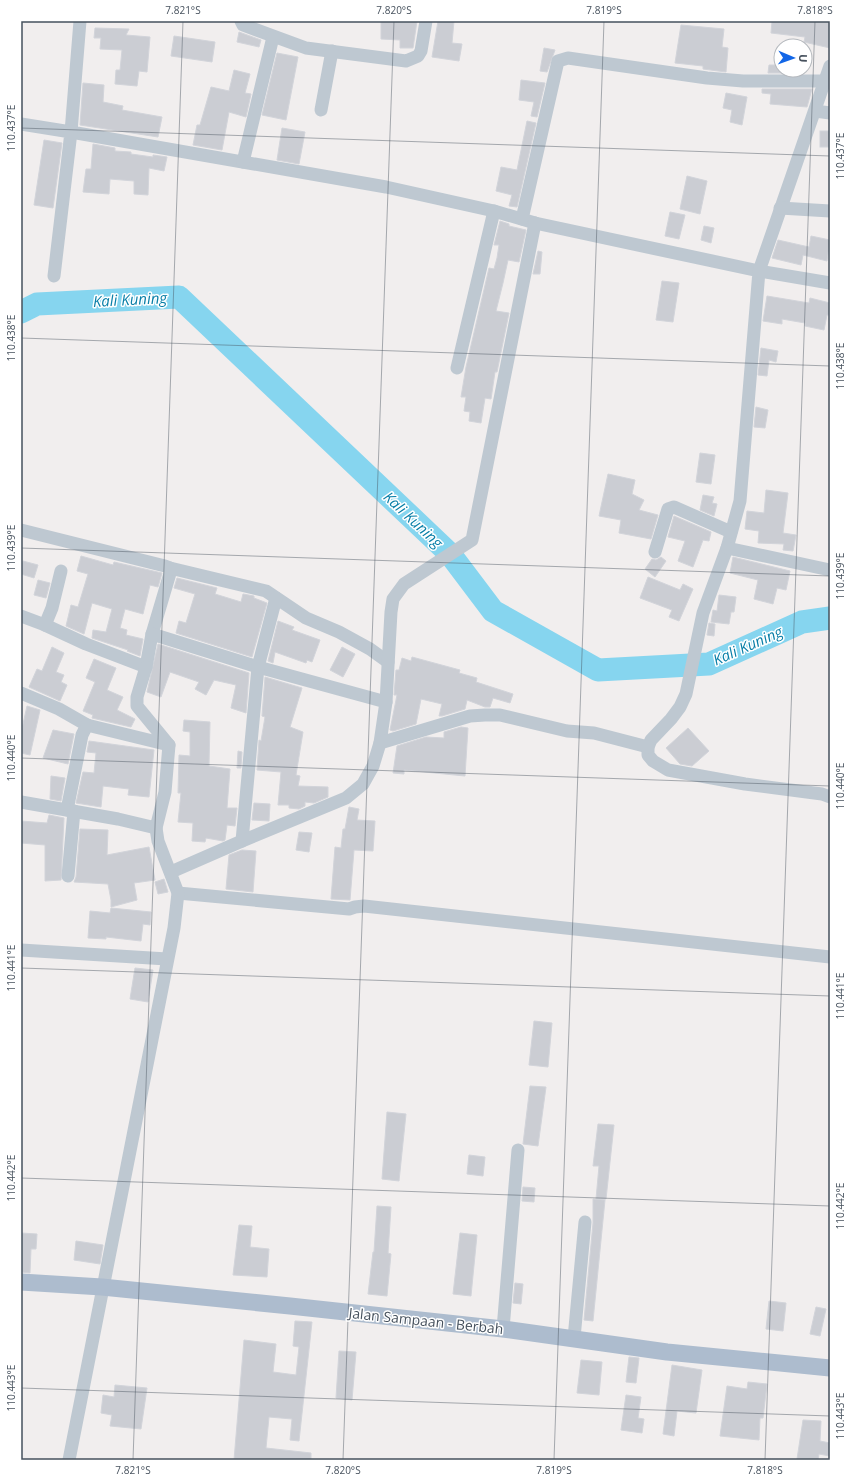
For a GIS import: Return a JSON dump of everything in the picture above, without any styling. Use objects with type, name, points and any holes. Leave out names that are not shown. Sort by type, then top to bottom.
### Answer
[{"type":"main road","name":"Jalan Sampaan - Berbah","points":[[21,1282],[102,1287],[503,1329],[667,1352],[830,1368]]},
{"type":"street","points":[[54,276],[72,132],[80,21]]},
{"type":"street","points":[[240,21],[243,25],[306,48],[406,61],[418,56],[421,51],[426,21]]},
{"type":"street","points":[[243,162],[273,37]]},
{"type":"street","points":[[321,110],[332,51]]},
{"type":"street","points":[[522,219],[558,61],[568,58],[707,78],[743,81],[824,81]]},
{"type":"street","points":[[830,66],[759,271],[740,501],[727,548],[703,613],[686,694],[680,707],[651,740],[648,747],[648,755],[653,761],[668,770],[718,780],[783,788],[830,797]]},
{"type":"street","points":[[815,111],[830,113]]},
{"type":"street","points":[[21,124],[386,186],[494,211],[535,223],[759,271],[830,283]]},
{"type":"street","points":[[780,208],[830,211]]},
{"type":"street","points":[[457,368],[494,211]]},
{"type":"street","points":[[170,872],[346,798],[356,792],[368,776],[380,743],[386,702],[393,599],[404,584],[472,540],[480,506],[535,223]]},
{"type":"street","points":[[655,552],[668,509],[674,507],[731,532]]},
{"type":"street","points":[[21,530],[266,591],[306,618],[339,632],[370,649],[388,662]]},
{"type":"street","points":[[727,548],[830,570]]},
{"type":"street","points":[[69,1460],[102,1287],[151,1048],[174,928],[178,893],[158,841],[156,828],[165,792],[169,746],[137,706],[152,634],[170,568]]},
{"type":"street","points":[[45,625],[52,608],[61,571]]},
{"type":"street","points":[[242,841],[258,667],[276,598]]},
{"type":"street","points":[[21,616],[45,625],[86,644],[146,667]]},
{"type":"street","points":[[152,634],[258,667],[386,702]]},
{"type":"street","points":[[21,693],[59,709],[87,724],[169,746]]},
{"type":"street","points":[[380,743],[470,716],[500,715],[566,731],[594,733],[648,747]]},
{"type":"street","points":[[68,876],[71,811],[80,743],[87,724]]},
{"type":"street","points":[[21,802],[156,828]]},
{"type":"street","points":[[178,893],[349,909],[355,906],[364,906],[830,957]]},
{"type":"street","points":[[21,950],[167,959]]},
{"type":"street","points":[[503,1329],[518,1150]]},
{"type":"street","points":[[574,1338],[585,1222]]},
{"type":"building","points":[[381,21],[417,21],[413,48],[400,48],[400,40],[381,39]]},
{"type":"building","points":[[438,21],[454,21],[452,43],[462,44],[459,61],[432,57]]},
{"type":"building","points":[[772,21],[830,21],[830,48],[813,44],[813,38],[771,33]]},
{"type":"building","points":[[681,25],[724,29],[722,47],[728,48],[726,72],[703,69],[703,66],[675,63]]},
{"type":"building","points":[[95,28],[129,29],[126,35],[150,37],[147,72],[139,71],[137,86],[115,84],[116,70],[120,70],[122,50],[100,49],[101,38],[94,38]]},
{"type":"building","points":[[239,32],[261,40],[259,47],[237,42]]},
{"type":"building","points":[[174,36],[215,42],[212,62],[171,56]]},
{"type":"building","points":[[544,48],[555,50],[547,72],[540,71]]},
{"type":"building","points":[[277,53],[298,57],[286,120],[262,115]]},
{"type":"building","points":[[769,65],[773,65],[773,73],[768,73]]},
{"type":"building","points":[[234,70],[250,74],[245,93],[251,94],[246,117],[229,112],[222,150],[193,145],[197,125],[200,125],[211,87],[229,91]]},
{"type":"building","points":[[521,80],[545,83],[537,117],[531,116],[534,102],[519,100]]},
{"type":"building","points":[[83,83],[104,85],[103,102],[123,106],[122,110],[162,117],[158,137],[80,125]]},
{"type":"building","points":[[762,89],[812,89],[807,107],[770,104],[771,94],[762,93]]},
{"type":"building","points":[[726,93],[747,97],[742,125],[730,122],[732,110],[723,108]]},
{"type":"building","points":[[527,121],[536,123],[517,207],[509,206],[512,195],[496,191],[501,167],[517,170]]},
{"type":"building","points":[[282,128],[305,132],[299,164],[277,160]]},
{"type":"building","points":[[820,131],[830,131],[830,147],[820,147]]},
{"type":"building","points":[[44,140],[62,143],[53,208],[34,205]]},
{"type":"building","points":[[93,144],[115,148],[115,151],[131,152],[131,154],[167,157],[164,171],[149,168],[148,195],[134,194],[134,181],[110,179],[109,194],[83,192],[86,169],[91,169]]},
{"type":"building","points":[[687,176],[707,181],[700,214],[680,209]]},
{"type":"building","points":[[670,212],[685,215],[679,239],[665,236]]},
{"type":"building","points":[[500,221],[509,224],[509,226],[526,230],[519,262],[508,260],[496,311],[509,313],[497,372],[495,372],[491,399],[485,398],[481,423],[469,421],[470,412],[464,411],[466,397],[461,397],[466,367],[489,268],[494,269],[497,258],[499,245],[494,245]]},
{"type":"building","points":[[704,226],[714,228],[711,243],[701,240]]},
{"type":"building","points":[[811,236],[830,240],[827,261],[803,255],[801,265],[772,258],[778,240],[809,247]]},
{"type":"building","points":[[538,251],[542,252],[540,274],[533,274]]},
{"type":"building","points":[[662,281],[679,283],[673,322],[656,320]]},
{"type":"building","points":[[767,296],[809,303],[810,298],[830,303],[830,315],[827,315],[824,330],[805,326],[805,323],[782,319],[782,324],[763,321]]},
{"type":"building","points":[[761,348],[778,351],[776,362],[769,360],[767,376],[758,375]]},
{"type":"building","points":[[756,407],[768,410],[765,428],[754,427]]},
{"type":"building","points":[[700,453],[715,455],[711,484],[696,482]]},
{"type":"building","points":[[608,474],[635,480],[632,494],[644,500],[639,510],[658,515],[651,539],[619,533],[621,520],[599,516]]},
{"type":"building","points":[[766,490],[788,493],[783,533],[796,535],[793,551],[783,550],[784,544],[758,543],[759,531],[745,529],[747,511],[764,513]]},
{"type":"building","points":[[703,495],[714,497],[712,503],[717,504],[714,516],[700,510]]},
{"type":"building","points":[[674,516],[711,532],[709,541],[703,540],[693,567],[678,561],[685,541],[668,537]]},
{"type":"building","points":[[81,556],[113,565],[114,562],[162,573],[158,587],[150,585],[143,614],[125,609],[120,628],[127,630],[126,635],[143,639],[140,656],[127,651],[128,650],[92,638],[93,630],[106,632],[112,609],[92,603],[84,634],[66,626],[71,605],[78,607],[88,574],[77,571]]},
{"type":"building","points":[[661,557],[666,561],[655,577],[645,569],[652,559],[656,560]]},
{"type":"building","points":[[733,557],[790,571],[786,590],[777,588],[773,604],[754,599],[758,580],[730,573]]},
{"type":"building","points":[[23,561],[38,565],[34,578],[21,574]]},
{"type":"building","points":[[648,577],[680,590],[683,584],[693,589],[679,621],[669,617],[672,610],[640,598]]},
{"type":"building","points":[[177,578],[217,588],[215,594],[241,602],[243,594],[254,596],[254,598],[267,603],[252,657],[176,633],[179,621],[186,623],[195,594],[174,588]]},
{"type":"building","points":[[38,580],[50,583],[46,598],[34,595]]},
{"type":"building","points":[[719,595],[736,597],[734,612],[731,612],[729,624],[711,622],[713,610],[717,611]]},
{"type":"building","points":[[278,621],[294,627],[292,630],[320,640],[312,662],[307,660],[306,663],[275,652],[273,663],[268,661]]},
{"type":"building","points":[[709,623],[715,624],[714,636],[707,635]]},
{"type":"building","points":[[158,644],[249,673],[246,713],[231,708],[236,685],[214,680],[206,695],[195,689],[199,682],[170,672],[161,697],[147,692]]},
{"type":"building","points":[[52,647],[64,653],[56,672],[64,675],[61,682],[67,685],[60,701],[29,687],[37,669],[42,671]]},
{"type":"building","points":[[342,647],[355,654],[343,677],[330,670]]},
{"type":"building","points":[[412,657],[460,670],[459,673],[477,678],[476,682],[513,694],[510,703],[493,698],[490,707],[485,707],[467,700],[465,709],[439,716],[442,704],[421,699],[416,724],[393,731],[390,730],[397,695],[394,695],[396,670],[399,670],[402,658],[411,661]]},
{"type":"building","points":[[94,659],[116,668],[107,690],[123,697],[117,710],[135,719],[131,727],[92,718],[93,715],[83,711],[95,682],[86,678]]},
{"type":"building","points":[[265,677],[302,688],[290,727],[303,732],[296,775],[300,776],[298,786],[328,787],[328,797],[314,803],[305,802],[305,806],[299,809],[289,808],[289,805],[278,805],[281,772],[257,770],[259,740],[261,741],[265,717],[262,716]]},
{"type":"building","points":[[27,706],[40,710],[30,755],[21,753],[21,733]]},
{"type":"building","points":[[184,720],[210,722],[209,766],[230,769],[227,808],[237,808],[235,826],[227,825],[225,840],[223,841],[206,838],[205,842],[192,841],[193,823],[178,822],[181,793],[178,793],[179,755],[190,756],[190,732],[183,731]]},
{"type":"building","points":[[461,727],[468,728],[465,776],[404,770],[404,774],[393,773],[397,746],[426,737],[444,738],[444,732]]},
{"type":"building","points":[[688,728],[709,751],[692,766],[680,764],[666,748]]},
{"type":"building","points":[[53,730],[74,734],[68,764],[43,758]]},
{"type":"building","points":[[89,741],[154,750],[149,797],[128,795],[129,789],[103,786],[101,807],[76,803],[83,772],[94,773],[96,753],[87,752]]},
{"type":"building","points":[[238,751],[242,752],[241,768],[237,768]]},
{"type":"building","points":[[51,776],[65,778],[61,801],[50,799]]},
{"type":"building","points":[[254,803],[270,804],[269,821],[252,820]]},
{"type":"building","points":[[349,807],[359,809],[357,820],[375,821],[373,851],[354,850],[350,900],[331,899],[335,847],[341,848],[343,829],[345,829]]},
{"type":"building","points":[[49,815],[64,818],[61,880],[45,881],[45,845],[21,843],[21,821],[47,823]]},
{"type":"building","points":[[80,829],[108,830],[107,855],[149,847],[155,880],[134,883],[137,900],[111,907],[108,884],[74,882],[76,877]]},
{"type":"building","points":[[299,832],[312,833],[309,852],[296,850]]},
{"type":"building","points":[[242,850],[256,851],[253,892],[226,889],[229,855]]},
{"type":"building","points":[[164,879],[168,892],[158,894],[155,882]]},
{"type":"building","points":[[111,908],[151,912],[150,925],[143,924],[141,941],[106,937],[106,939],[88,938],[90,911],[110,913]]},
{"type":"building","points":[[135,968],[153,970],[148,1002],[130,999]]},
{"type":"building","points":[[534,1021],[552,1023],[548,1067],[529,1065]]},
{"type":"building","points":[[530,1086],[546,1087],[538,1146],[523,1144]]},
{"type":"building","points":[[387,1112],[406,1114],[399,1181],[382,1179]]},
{"type":"building","points":[[598,1124],[614,1125],[606,1199],[596,1199],[599,1166],[593,1166]]},
{"type":"building","points":[[469,1155],[485,1157],[483,1176],[467,1174]]},
{"type":"building","points":[[523,1187],[535,1188],[534,1202],[522,1201]]},
{"type":"building","points":[[593,1199],[605,1200],[593,1321],[584,1320],[593,1223]]},
{"type":"building","points":[[377,1206],[391,1207],[388,1253],[391,1254],[387,1296],[368,1294],[374,1252]]},
{"type":"building","points":[[239,1225],[252,1226],[250,1247],[269,1249],[267,1277],[233,1275]]},
{"type":"building","points":[[21,1233],[37,1234],[36,1249],[31,1249],[30,1273],[21,1272]]},
{"type":"building","points":[[460,1233],[477,1235],[471,1296],[453,1294]]},
{"type":"building","points":[[76,1241],[103,1245],[100,1264],[74,1260]]},
{"type":"building","points":[[515,1283],[523,1284],[521,1304],[513,1303]]},
{"type":"building","points":[[769,1301],[786,1303],[783,1331],[766,1329]]},
{"type":"building","points":[[816,1307],[826,1309],[820,1336],[810,1334]]},
{"type":"building","points":[[295,1321],[312,1322],[299,1441],[290,1440],[292,1419],[269,1417],[266,1448],[311,1453],[311,1460],[234,1460],[244,1340],[276,1344],[273,1372],[296,1375],[299,1347],[293,1346]]},
{"type":"building","points":[[339,1351],[356,1352],[352,1400],[336,1398]]},
{"type":"building","points":[[629,1357],[639,1358],[636,1383],[626,1382]]},
{"type":"building","points":[[581,1360],[602,1362],[599,1395],[577,1393]]},
{"type":"building","points":[[672,1365],[702,1370],[696,1413],[677,1411],[674,1436],[663,1434]]},
{"type":"building","points":[[748,1382],[767,1384],[763,1418],[760,1418],[759,1440],[720,1436],[727,1386],[747,1389]]},
{"type":"building","points":[[115,1385],[147,1388],[141,1429],[110,1426],[112,1415],[101,1413],[103,1395],[114,1397]]},
{"type":"building","points":[[626,1395],[641,1397],[638,1418],[644,1419],[642,1433],[621,1430]]},
{"type":"building","points":[[803,1420],[821,1421],[820,1441],[830,1443],[830,1456],[819,1454],[818,1460],[797,1459]]},
{"type":"waterway","name":"Kali Kuning","points":[[21,312],[37,304],[179,297],[450,554],[493,611],[598,670],[709,664],[802,622],[830,618]]}]
